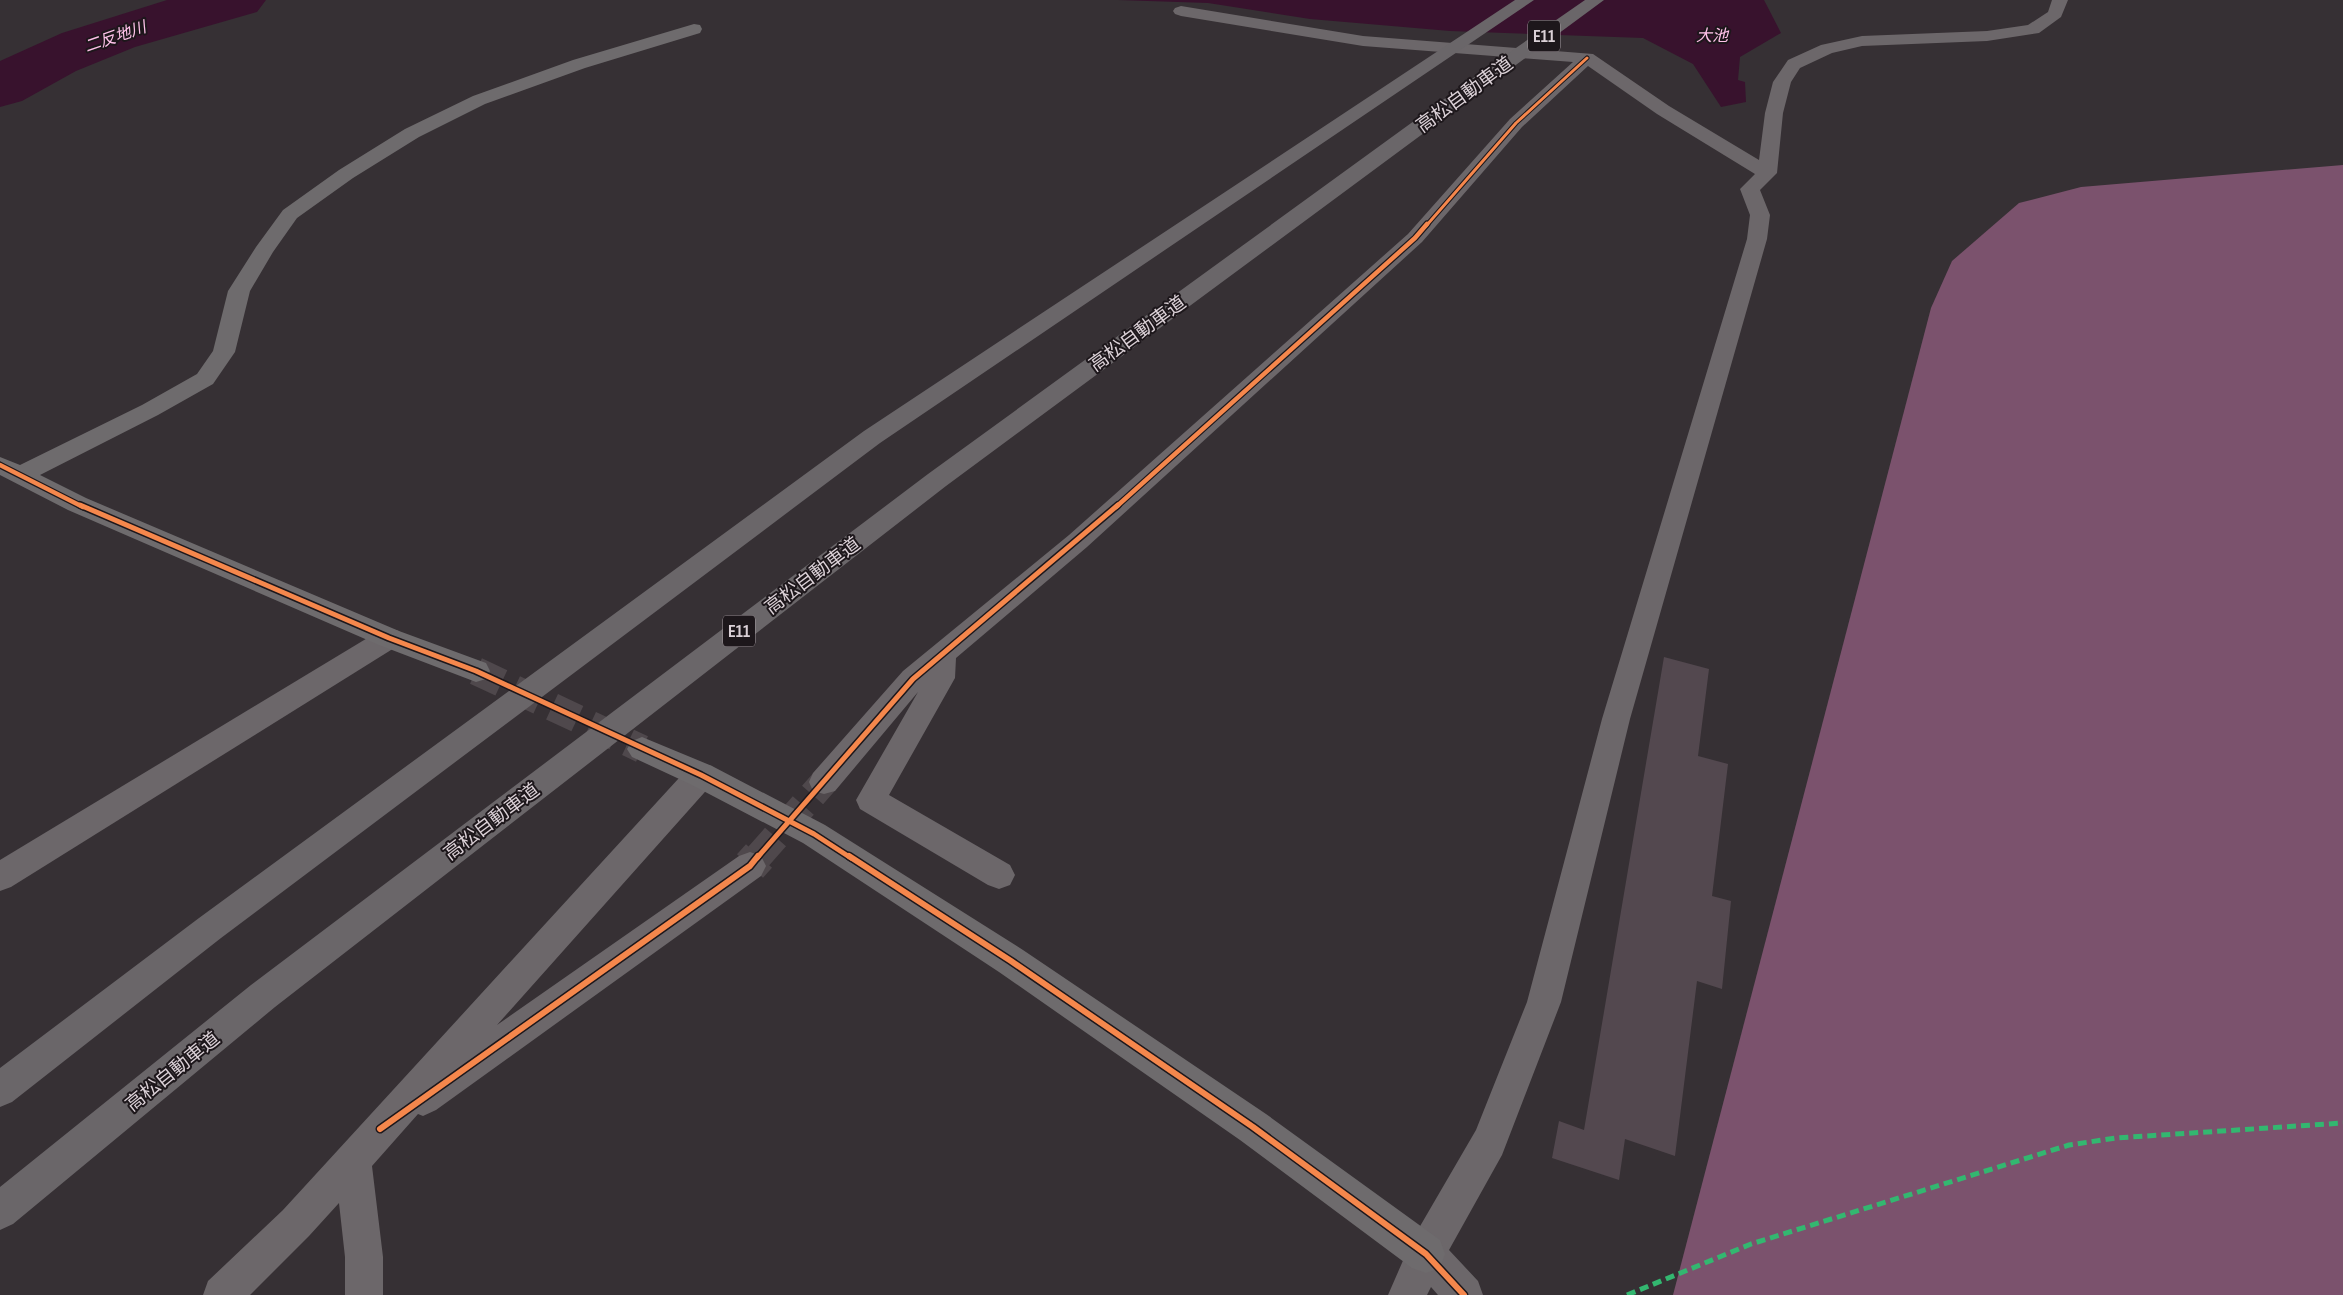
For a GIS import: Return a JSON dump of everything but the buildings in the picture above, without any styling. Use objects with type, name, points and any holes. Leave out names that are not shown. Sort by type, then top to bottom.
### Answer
[{"type":"highway","name":"E11","points":[[0,1090],[210,928],[872,437],[1526,0]]},
{"type":"highway","name":"高松自動車道","points":[[0,1211],[263,996],[937,480],[1493,72],[1596,0]]},
{"type":"street","points":[[1407,1295],[1426,1254],[1489,1142],[1544,1002],[1616,719],[1757,239],[1760,215],[1750,189],[1767,173],[1774,113],[1782,82],[1794,64],[1826,50],[1862,41],[1987,36],[2033,30],[2055,14],[2060,0]]},
{"type":"street","points":[[1181,11],[1363,41],[1588,58],[1663,110],[1767,173]]},
{"type":"street","points":[[10,470],[150,410],[205,379],[224,352],[239,291],[263,251],[290,214],[346,174],[412,133],[479,100],[579,64],[694,29]]},
{"type":"street","points":[[824,782],[913,679],[1078,540],[1415,238],[1516,123],[1588,58]]},
{"type":"street","points":[[10,470],[77,504],[389,638],[476,671]]},
{"type":"street","points":[[0,877],[389,638]]},
{"type":"street","points":[[943,654],[941,678],[871,800],[999,876]]},
{"type":"street","points":[[642,749],[701,775],[814,834],[1011,961],[1252,1127],[1426,1254],[1464,1295]]},
{"type":"street","points":[[222,1295],[296,1223],[701,775]]},
{"type":"street","points":[[380,1129],[750,866]]},
{"type":"street","points":[[353,1160],[364,1257],[364,1295]]},
{"type":"shaded area","points":[[2343,165],[2343,1295],[1673,1295],[1931,308],[1952,261],[2019,203],[2081,187]]},
{"type":"water","name":"大池","points":[[1118,0],[1764,0],[1781,33],[1740,57],[1738,80],[1745,82],[1746,102],[1721,107],[1693,64],[1643,38],[1450,31],[1310,19],[1208,3]]},
{"type":"waterway","name":"二反地川","points":[[0,88],[54,58],[114,34],[177,15],[237,0]]},
{"type":"tunnel","points":[[476,671],[642,749]]},
{"type":"tunnel","points":[[757,858],[824,782]]},
{"type":"tunnel","points":[[750,866],[759,856]]},
{"type":"marked path","points":[[1627,1295],[1751,1244],[2069,1145],[2116,1138],[2343,1123]]},
{"type":"cycle path","points":[[380,1129],[750,866],[913,679],[1078,541],[1415,238],[1516,123],[1587,58]]},
{"type":"cycle path","points":[[0,465],[77,504],[389,638],[476,671],[701,775],[814,834],[1011,961],[1253,1127],[1426,1254],[1464,1295]]}]
